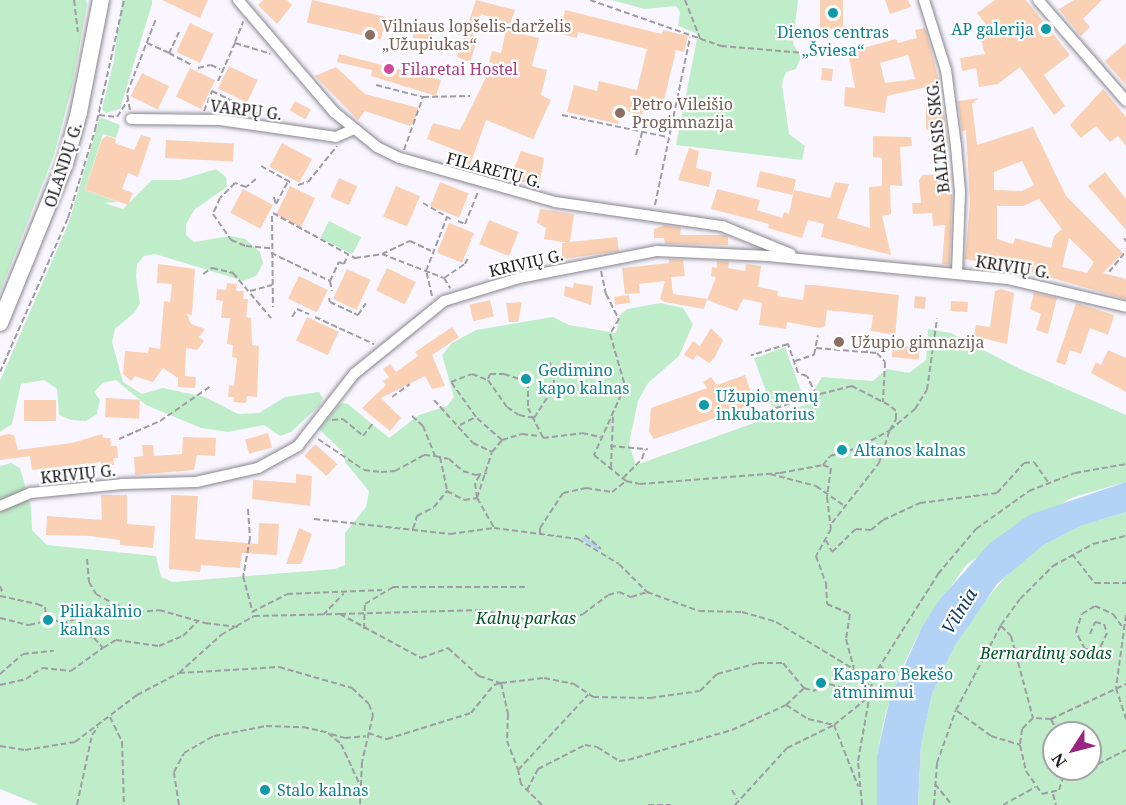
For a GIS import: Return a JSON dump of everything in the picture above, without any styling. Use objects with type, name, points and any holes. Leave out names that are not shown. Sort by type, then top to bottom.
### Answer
[{"type":"main road","name":"OLANDŲ G.","points":[[0,323],[65,164],[79,112],[101,0]]},
{"type":"street","name":"FILARETŲ G.","points":[[238,0],[354,129],[400,158],[481,184],[555,202],[722,226],[802,259]]},
{"type":"street","name":"BALTASIS SKG.","points":[[924,0],[949,91],[960,192],[957,274]]},
{"type":"street","points":[[1038,0],[1126,101]]},
{"type":"street","name":"VARPŲ G.","points":[[131,118],[200,120],[343,136]]},
{"type":"street","points":[[343,136],[354,129]]},
{"type":"street","points":[[739,254],[741,234]]},
{"type":"street","name":"KRIVIŲ G.","points":[[0,506],[32,493],[122,484],[196,482],[233,475],[273,462],[298,446],[311,432],[354,374],[435,308],[455,296],[519,278],[657,251],[802,259],[1008,279],[1126,307]]},
{"type":"path","points":[[74,0],[78,32]]},
{"type":"path","points":[[590,0],[690,33],[667,137],[653,215]]},
{"type":"path","points":[[685,0],[702,41]]},
{"type":"path","points":[[218,81],[221,69],[248,12]]},
{"type":"path","points":[[99,115],[117,117],[128,99],[156,20]]},
{"type":"path","points":[[169,53],[179,32]]},
{"type":"path","points":[[690,38],[817,54]]},
{"type":"path","points":[[147,43],[192,65]]},
{"type":"path","points":[[235,43],[275,55],[283,52]]},
{"type":"path","points":[[198,68],[211,65],[221,69]]},
{"type":"path","points":[[376,85],[423,98],[470,96]]},
{"type":"path","points":[[200,120],[215,87]]},
{"type":"path","points":[[212,92],[269,118]]},
{"type":"path","points":[[400,158],[423,98]]},
{"type":"path","points":[[128,99],[131,118]]},
{"type":"path","points":[[562,115],[667,137]]},
{"type":"path","points":[[636,155],[642,132]]},
{"type":"path","points":[[298,186],[308,183],[343,136]]},
{"type":"path","points":[[261,166],[290,182],[276,205],[274,197]]},
{"type":"path","points":[[256,179],[246,187],[235,183],[220,198],[213,213],[231,240],[246,246],[271,248]]},
{"type":"path","points":[[458,221],[465,224],[481,184]]},
{"type":"path","points":[[423,203],[449,218],[431,251],[426,271],[435,308]]},
{"type":"path","points":[[273,307],[272,215],[355,258],[382,254],[410,241],[431,251]]},
{"type":"path","points":[[1109,272],[1126,251]]},
{"type":"path","points":[[271,253],[330,281]]},
{"type":"path","points":[[332,291],[330,281],[339,262],[344,264],[348,254]]},
{"type":"path","points":[[382,254],[444,278],[450,288]]},
{"type":"path","points":[[444,278],[465,264],[469,256]]},
{"type":"path","points":[[599,263],[606,294],[611,297],[619,319],[610,334],[625,386],[594,455],[624,479],[640,484],[767,474],[823,465],[831,468],[828,492],[832,523]]},
{"type":"path","points":[[203,274],[212,268],[225,270],[250,291],[271,318]]},
{"type":"path","points":[[250,291],[272,285]]},
{"type":"path","points":[[329,298],[330,302],[358,315],[366,303]]},
{"type":"path","points":[[292,317],[297,309],[309,314]]},
{"type":"path","points":[[315,317],[385,349]]},
{"type":"path","points":[[823,465],[830,456],[855,449],[890,430],[915,409],[927,390],[937,319]]},
{"type":"path","points":[[795,361],[814,355],[818,335]]},
{"type":"path","points":[[867,353],[868,340]]},
{"type":"path","points":[[751,355],[789,344],[798,373],[807,376],[816,395]]},
{"type":"path","points":[[816,348],[878,353],[885,362],[883,402]]},
{"type":"path","points":[[534,418],[555,386],[550,362]]},
{"type":"path","points":[[488,380],[496,373],[526,380],[530,385],[528,408],[534,418],[539,436]]},
{"type":"path","points":[[502,440],[476,417],[451,382],[472,374],[488,380],[507,407],[519,415],[534,418]]},
{"type":"path","points":[[392,396],[410,384]]},
{"type":"path","points":[[119,439],[160,421],[211,386]]},
{"type":"path","points":[[767,411],[852,386],[883,402],[896,415],[879,464],[843,505],[816,556],[826,583],[827,604],[850,614],[846,639],[854,669]]},
{"type":"path","points":[[434,400],[473,443],[492,452]]},
{"type":"path","points":[[611,468],[613,413]]},
{"type":"path","points":[[324,416],[343,419],[363,436],[374,422]]},
{"type":"path","points":[[412,416],[423,426],[435,456]]},
{"type":"path","points":[[459,426],[476,417]]},
{"type":"path","points":[[311,432],[322,444],[364,470],[395,471],[424,455],[449,459],[463,471],[481,475],[487,473]]},
{"type":"path","points":[[477,498],[492,452],[502,440],[522,434],[539,436],[582,433],[601,437]]},
{"type":"path","points":[[540,534],[563,494],[586,488],[612,492],[642,459],[647,449],[610,446]]},
{"type":"path","points":[[413,529],[417,516],[437,504],[447,491],[440,457]]},
{"type":"path","points":[[826,540],[832,552],[856,529],[872,530],[883,520],[920,503],[997,493],[1024,463],[1034,462],[1048,482]]},
{"type":"path","points":[[862,805],[858,761],[871,688],[879,665],[956,550],[1005,507],[1048,482],[1126,464]]},
{"type":"path","points":[[767,474],[828,492],[843,505]]},
{"type":"path","points":[[481,475],[475,483],[477,498],[494,528]]},
{"type":"path","points":[[447,491],[464,500],[477,498]]},
{"type":"path","points":[[248,509],[250,538],[243,576],[253,614]]},
{"type":"path","points":[[314,519],[450,534],[494,528],[578,539],[603,552]]},
{"type":"path","points":[[585,535],[646,592],[699,611],[742,612],[776,622],[854,669],[871,688]]},
{"type":"path","points":[[934,805],[933,783],[956,710],[1001,625],[1037,580],[1072,554],[1126,536]]},
{"type":"path","points":[[1072,554],[1088,578],[1095,583],[1126,583]]},
{"type":"path","points":[[87,559],[89,582],[96,594],[114,604],[138,612],[159,610],[198,621],[238,627]]},
{"type":"path","points":[[0,746],[25,750],[75,742],[137,695],[179,673],[221,635],[238,627],[253,614],[287,594],[448,585],[526,587]]},
{"type":"path","points":[[0,586],[1,595],[45,607],[46,615],[42,622],[29,625],[0,618]]},
{"type":"path","points":[[364,629],[366,604],[383,590]]},
{"type":"path","points":[[323,615],[344,592]]},
{"type":"path","points":[[253,614],[323,615],[364,612],[377,616],[482,610],[518,618],[563,621],[583,614],[608,594],[619,592],[631,597],[646,592]]},
{"type":"path","points":[[62,624],[114,604]]},
{"type":"path","points":[[1090,634],[1095,622],[1104,624],[1107,633],[1099,650],[1085,649],[1076,632],[1082,614],[1095,606],[1113,614],[1123,628]]},
{"type":"path","points":[[340,614],[421,658],[448,648],[479,676],[501,683]]},
{"type":"path","points":[[46,615],[94,638],[103,648]]},
{"type":"path","points":[[1126,615],[1116,688],[1126,719]]},
{"type":"path","points":[[0,685],[26,679],[42,668],[71,671],[116,640],[159,646],[183,636],[198,621]]},
{"type":"path","points":[[1001,625],[1011,636],[1033,718]]},
{"type":"path","points":[[0,674],[23,654],[54,651]]},
{"type":"path","points":[[179,805],[174,772],[177,761],[197,743],[214,736],[266,726],[303,727],[345,738],[367,735],[387,739],[471,713],[494,685],[501,683],[544,678],[574,684],[588,695],[650,698],[700,691],[717,674],[758,663],[783,663],[804,688],[813,691],[829,684],[870,696]]},
{"type":"path","points":[[879,665],[893,677]]},
{"type":"path","points":[[179,673],[279,667],[352,688],[369,704],[373,715],[367,735],[360,805]]},
{"type":"path","points":[[501,683],[508,714],[507,741],[521,784],[542,805]]},
{"type":"path","points":[[1053,794],[1042,794],[1035,788],[1020,745],[1022,729],[1033,718],[1051,719],[1126,684]]},
{"type":"path","points":[[527,790],[538,769],[573,749],[597,747],[619,761],[649,752],[697,743],[786,705],[804,688]]},
{"type":"path","points":[[518,770],[588,695]]},
{"type":"path","points":[[735,805],[737,800],[787,748],[834,725],[870,696]]},
{"type":"path","points":[[786,705],[808,718],[834,725]]},
{"type":"path","points":[[956,710],[992,736],[1020,745]]},
{"type":"path","points":[[110,717],[122,742],[124,805]]},
{"type":"path","points":[[77,805],[92,735],[100,724]]},
{"type":"path","points":[[834,725],[859,789]]},
{"type":"path","points":[[328,733],[341,744],[361,789]]},
{"type":"path","points":[[1102,762],[1126,750]]},
{"type":"path","points":[[1053,794],[1062,781]]},
{"type":"path","points":[[933,783],[952,805]]},
{"type":"path","points":[[1003,805],[1035,788]]},
{"type":"path","points":[[732,790],[737,800]]},
{"type":"path","points":[[1053,794],[1056,805]]},
{"type":"path","points":[[648,805],[671,805]]},
{"type":"green space","points":[[0,0],[86,0],[87,5],[72,87],[54,155],[0,292]]},
{"type":"green space","points":[[122,0],[152,0],[152,4],[120,109],[106,113],[102,109],[114,60]]},
{"type":"green space","points":[[612,0],[798,0],[793,44],[801,57],[796,69],[786,72],[782,84],[789,134],[805,146],[802,160],[676,145],[698,34],[678,26],[680,12],[676,6],[644,9]]},
{"type":"green space","points":[[100,117],[120,125],[116,138],[103,134],[85,190],[118,202],[104,203],[123,209],[152,180],[180,180],[216,169],[226,177],[227,187],[195,209],[186,224],[186,235],[194,242],[230,236],[245,239],[260,252],[263,263],[257,275],[244,281],[155,254],[144,256],[137,264],[136,277],[140,303],[135,312],[115,329],[112,342],[123,382],[142,394],[163,388],[205,397],[238,414],[259,413],[285,397],[319,392],[323,398],[319,406],[291,432],[280,436],[264,425],[228,432],[201,428],[146,405],[116,380],[103,383],[94,392],[100,400],[97,414],[86,421],[71,420],[59,415],[57,389],[44,380],[21,384],[12,424],[0,432],[0,381],[69,222]]},
{"type":"green space","points":[[329,221],[361,237],[352,254],[320,238]]},
{"type":"green space","name":"Kalnų parkas","points":[[660,303],[683,308],[693,324],[679,356],[648,383],[638,401],[629,444],[636,465],[805,405],[822,377],[873,381],[887,369],[909,373],[926,360],[928,329],[951,333],[1020,369],[1126,415],[1126,482],[1071,498],[967,564],[922,627],[901,670],[885,715],[877,755],[877,805],[39,805],[0,789],[0,466],[11,463],[20,468],[31,507],[32,530],[47,545],[156,556],[161,577],[173,582],[335,569],[345,565],[345,533],[366,507],[369,491],[345,462],[343,452],[319,429],[341,403],[348,404],[389,438],[419,415],[447,406],[454,397],[442,355],[452,343],[476,330],[553,317],[569,325],[616,333],[620,315],[627,309]]},
{"type":"green space","points":[[785,347],[803,397],[772,408],[754,358]]},
{"type":"green space","name":"Bernardinų sodas","points":[[1126,512],[1126,805],[918,805],[921,745],[932,694],[954,647],[980,607],[1017,563],[1042,546],[1080,526]]},
{"type":"water","name":"Vilnia","points":[[1126,482],[1126,512],[1080,526],[1042,546],[997,584],[954,647],[932,694],[921,745],[918,805],[877,805],[877,755],[890,698],[922,627],[940,599],[990,543],[1029,515]]},
{"type":"building","points":[[162,0],[208,0],[200,18]]},
{"type":"building","points":[[263,0],[287,0],[292,5],[277,24],[258,5]]},
{"type":"building","points":[[312,0],[386,17],[381,40],[307,22]]},
{"type":"building","points":[[476,0],[515,10],[510,24],[481,14],[471,42],[476,44],[470,62],[457,57]]},
{"type":"building","name":"Dienos centras „Šviesa“","points":[[820,0],[843,0],[843,29],[820,29]]},
{"type":"building","points":[[885,0],[908,0],[911,7],[890,14]]},
{"type":"building","points":[[995,0],[1026,0],[1070,55],[1044,75],[1065,106],[1054,115],[1020,67],[998,84],[979,87],[976,68],[962,71],[960,58],[985,54],[978,30],[988,27],[977,13]]},
{"type":"building","points":[[1074,0],[1102,0],[1083,19],[1090,27],[1081,36],[1059,9]]},
{"type":"building","points":[[565,10],[662,34],[663,30],[688,36],[684,52],[676,50],[662,109],[645,104],[642,115],[621,110],[618,124],[567,112],[574,85],[597,91],[599,81],[637,90],[647,49],[578,32],[577,38],[560,34]]},
{"type":"building","points":[[190,23],[214,34],[200,63],[176,52]]},
{"type":"building","points":[[925,28],[940,84],[887,96],[885,113],[844,106],[845,87],[855,88],[848,52],[896,39],[898,43],[917,38],[915,30]],"holes":[[[908,55],[915,79],[885,83],[880,63]]]},
{"type":"building","points":[[414,29],[432,32],[430,41],[413,38]]},
{"type":"building","points":[[506,30],[539,38],[532,66],[547,70],[541,95],[551,100],[533,139],[486,120],[470,165],[459,160],[463,153],[427,139],[433,123],[460,130],[493,63],[489,62],[492,51],[501,53]]},
{"type":"building","points":[[1126,43],[1126,85],[1105,61]]},
{"type":"building","name":"Filaretai Hostel","points":[[339,54],[441,80],[436,96],[371,76],[372,70],[337,62]]},
{"type":"building","points":[[229,66],[258,80],[247,102],[218,88]]},
{"type":"building","points":[[336,67],[365,94],[419,108],[410,126],[365,111],[358,120],[315,76]]},
{"type":"building","points":[[190,68],[215,80],[201,109],[176,97]]},
{"type":"building","points":[[822,68],[833,69],[832,81],[821,80]]},
{"type":"building","points":[[142,73],[169,86],[158,110],[131,96]]},
{"type":"building","points":[[1103,89],[1126,117],[1126,146],[1118,136],[1110,142],[1096,126],[1081,138],[1070,125]]},
{"type":"building","points":[[979,98],[972,104],[977,145],[1033,127],[1066,196],[1123,253],[1103,273],[1126,279],[1126,299],[1020,269],[965,259],[970,203],[966,130],[962,131],[958,101]],"holes":[[[1022,161],[1034,185],[1022,191],[994,190],[994,172]],[[1039,199],[1062,229],[1054,236],[1051,248],[1015,238],[1013,244],[997,239],[997,206],[1023,206]],[[1069,238],[1094,262],[1087,273],[1062,267]]]},
{"type":"building","points":[[942,100],[948,144],[932,145],[930,129],[926,130],[926,102]]},
{"type":"building","points":[[295,101],[311,110],[305,119],[290,111]]},
{"type":"building","points":[[141,135],[151,138],[138,177],[128,173],[122,189],[133,193],[128,205],[85,190],[102,139],[107,136],[116,139],[115,143],[134,150]]},
{"type":"building","points":[[873,136],[911,137],[912,146],[900,147],[902,186],[890,185],[891,214],[882,216],[891,255],[821,237],[824,224],[808,220],[802,238],[768,228],[769,224],[711,209],[717,189],[760,200],[757,210],[782,218],[784,212],[789,214],[794,190],[830,198],[835,182],[849,184],[837,218],[870,228],[869,187],[882,186],[882,158],[873,157]]},
{"type":"building","points":[[166,140],[234,144],[233,162],[165,158]]},
{"type":"building","points":[[282,143],[312,159],[299,183],[269,167]]},
{"type":"building","points":[[689,148],[699,151],[696,168],[712,172],[709,187],[678,180]]},
{"type":"building","points":[[521,151],[544,158],[539,187],[510,178]]},
{"type":"building","points":[[760,171],[796,179],[792,195],[756,187]]},
{"type":"building","points":[[1105,172],[1126,199],[1126,230],[1088,186]]},
{"type":"building","points":[[951,174],[950,265],[942,264],[945,225],[933,226],[932,213],[913,214],[912,203],[921,203],[919,180],[923,175]]},
{"type":"building","points":[[339,178],[357,186],[349,205],[330,197]]},
{"type":"building","points":[[440,182],[469,194],[459,218],[430,206]]},
{"type":"building","points":[[290,186],[315,198],[301,227],[276,215]]},
{"type":"building","points":[[396,186],[420,196],[407,227],[383,216]]},
{"type":"building","points":[[243,189],[273,205],[260,229],[230,213]]},
{"type":"building","points":[[540,209],[574,214],[570,242],[617,237],[619,251],[562,259],[562,243],[568,243],[544,239],[546,228],[537,223]]},
{"type":"building","points":[[489,220],[519,232],[509,256],[479,244]]},
{"type":"building","points":[[449,223],[474,233],[462,263],[437,253]]},
{"type":"building","points":[[665,225],[681,228],[680,235],[724,235],[728,237],[728,245],[665,244],[664,238],[654,238],[654,229]]},
{"type":"building","points":[[669,259],[683,260],[685,276],[671,277],[673,294],[707,299],[704,309],[664,302],[660,299],[665,281],[639,284],[640,293],[625,294],[622,268],[669,263]]},
{"type":"building","points":[[717,261],[729,262],[728,268],[745,271],[746,264],[761,266],[758,287],[778,291],[777,296],[803,300],[805,285],[899,295],[895,335],[871,331],[873,315],[827,310],[825,326],[819,328],[787,322],[786,329],[759,325],[762,303],[743,299],[737,311],[707,300],[716,277],[711,276],[712,267],[717,268]]},
{"type":"building","points":[[158,264],[195,269],[192,315],[187,314],[191,324],[205,329],[199,337],[204,341],[197,350],[186,348],[185,376],[196,377],[195,388],[178,387],[178,378],[163,368],[153,382],[135,376],[131,381],[123,374],[125,351],[148,353],[149,347],[160,349],[164,301],[170,302],[172,284],[157,283]]},
{"type":"building","points":[[387,268],[416,282],[405,304],[376,290]]},
{"type":"building","points":[[347,269],[371,280],[357,310],[333,299]]},
{"type":"building","points":[[299,276],[328,290],[317,312],[288,298]]},
{"type":"building","points":[[227,283],[237,284],[236,291],[244,291],[243,299],[248,299],[246,317],[251,318],[252,345],[259,346],[257,397],[247,396],[246,403],[234,402],[234,397],[228,397],[229,385],[234,386],[237,358],[232,357],[233,345],[227,344],[230,318],[221,318],[223,301],[216,300],[217,289],[226,290]]},
{"type":"building","points":[[574,283],[593,286],[591,305],[564,296],[565,286],[573,288]]},
{"type":"building","points":[[1001,289],[1014,293],[1007,344],[974,336],[976,325],[990,327],[995,291]]},
{"type":"building","points":[[1034,293],[1057,298],[1048,334],[1036,330],[1041,314],[1030,309]]},
{"type":"building","points":[[629,295],[630,303],[615,305],[614,297]]},
{"type":"building","points":[[915,296],[926,297],[925,309],[914,308]]},
{"type":"building","points":[[490,300],[494,317],[473,321],[470,305]]},
{"type":"building","points":[[951,301],[968,302],[967,312],[950,311]]},
{"type":"building","points":[[522,302],[518,322],[509,322],[506,303]]},
{"type":"building","points":[[1076,303],[1114,315],[1108,335],[1090,328],[1081,354],[1070,350],[1065,365],[1056,362]]},
{"type":"building","points":[[307,317],[339,332],[328,355],[296,341]]},
{"type":"building","points":[[452,327],[459,337],[432,355],[445,386],[432,389],[425,376],[381,398],[401,418],[390,431],[362,408],[386,385],[383,381],[389,377],[383,369],[390,364],[396,372],[418,356],[415,352]]},
{"type":"building","points":[[711,328],[723,340],[715,357],[709,363],[697,355],[693,360],[684,355],[693,341],[700,346]]},
{"type":"building","points":[[893,345],[920,348],[919,360],[892,357]]},
{"type":"building","points":[[1108,350],[1126,358],[1126,392],[1091,373],[1096,362],[1101,365]]},
{"type":"building","name":"Užupio menų inkubatorius","points":[[745,375],[754,401],[741,409],[654,439],[649,432],[651,408],[707,388],[703,382],[711,377],[717,385]]},
{"type":"building","points":[[106,398],[140,400],[139,419],[105,417]]},
{"type":"building","points":[[24,400],[56,400],[56,421],[24,421]]},
{"type":"building","points":[[268,433],[272,447],[249,454],[245,440]]},
{"type":"building","points":[[102,434],[103,438],[110,438],[111,446],[117,446],[118,458],[113,458],[114,465],[102,467],[101,462],[32,470],[30,456],[0,460],[0,436],[14,435],[18,450],[72,443]]},
{"type":"building","points":[[183,437],[216,438],[215,456],[197,455],[194,470],[135,475],[134,457],[143,456],[142,445],[153,445],[154,456],[182,454]]},
{"type":"building","points":[[315,444],[337,464],[327,476],[304,456]]},
{"type":"building","points":[[296,474],[312,476],[310,506],[252,499],[253,480],[296,483]]},
{"type":"building","points":[[101,495],[127,495],[127,524],[155,526],[153,548],[120,545],[120,540],[91,536],[46,535],[47,516],[102,520]]},
{"type":"building","points":[[171,495],[198,496],[195,539],[258,544],[259,523],[279,524],[277,555],[242,553],[240,568],[201,565],[200,572],[169,569]]},
{"type":"building","points":[[299,528],[312,534],[301,564],[286,564]]},
{"type":"waterway","points":[[583,538],[597,547]]},
{"type":"place","name":"Dienos centras „Šviesa“","points":[[833,13]]},
{"type":"place","name":"AP galerija","points":[[1046,29]]},
{"type":"place","name":"Vilniaus lopšelis-darželis „Užupiukas“","points":[[370,35]]},
{"type":"place","name":"Filaretai Hostel","points":[[389,69]]},
{"type":"place","name":"Petro Vileišio Progimnazija","points":[[620,113]]},
{"type":"place","name":"Užupio gimnazija","points":[[839,342]]},
{"type":"place","name":"Gedimino kapo kalnas","points":[[526,379]]},
{"type":"place","name":"Užupio menų inkubatorius","points":[[704,405]]},
{"type":"place","name":"Altanos kalnas","points":[[842,450]]},
{"type":"place","name":"Piliakalnio kalnas","points":[[48,620]]},
{"type":"place","name":"Kasparo Bekešo atminimui","points":[[821,683]]},
{"type":"place","name":"Stalo kalnas","points":[[265,790]]}]
